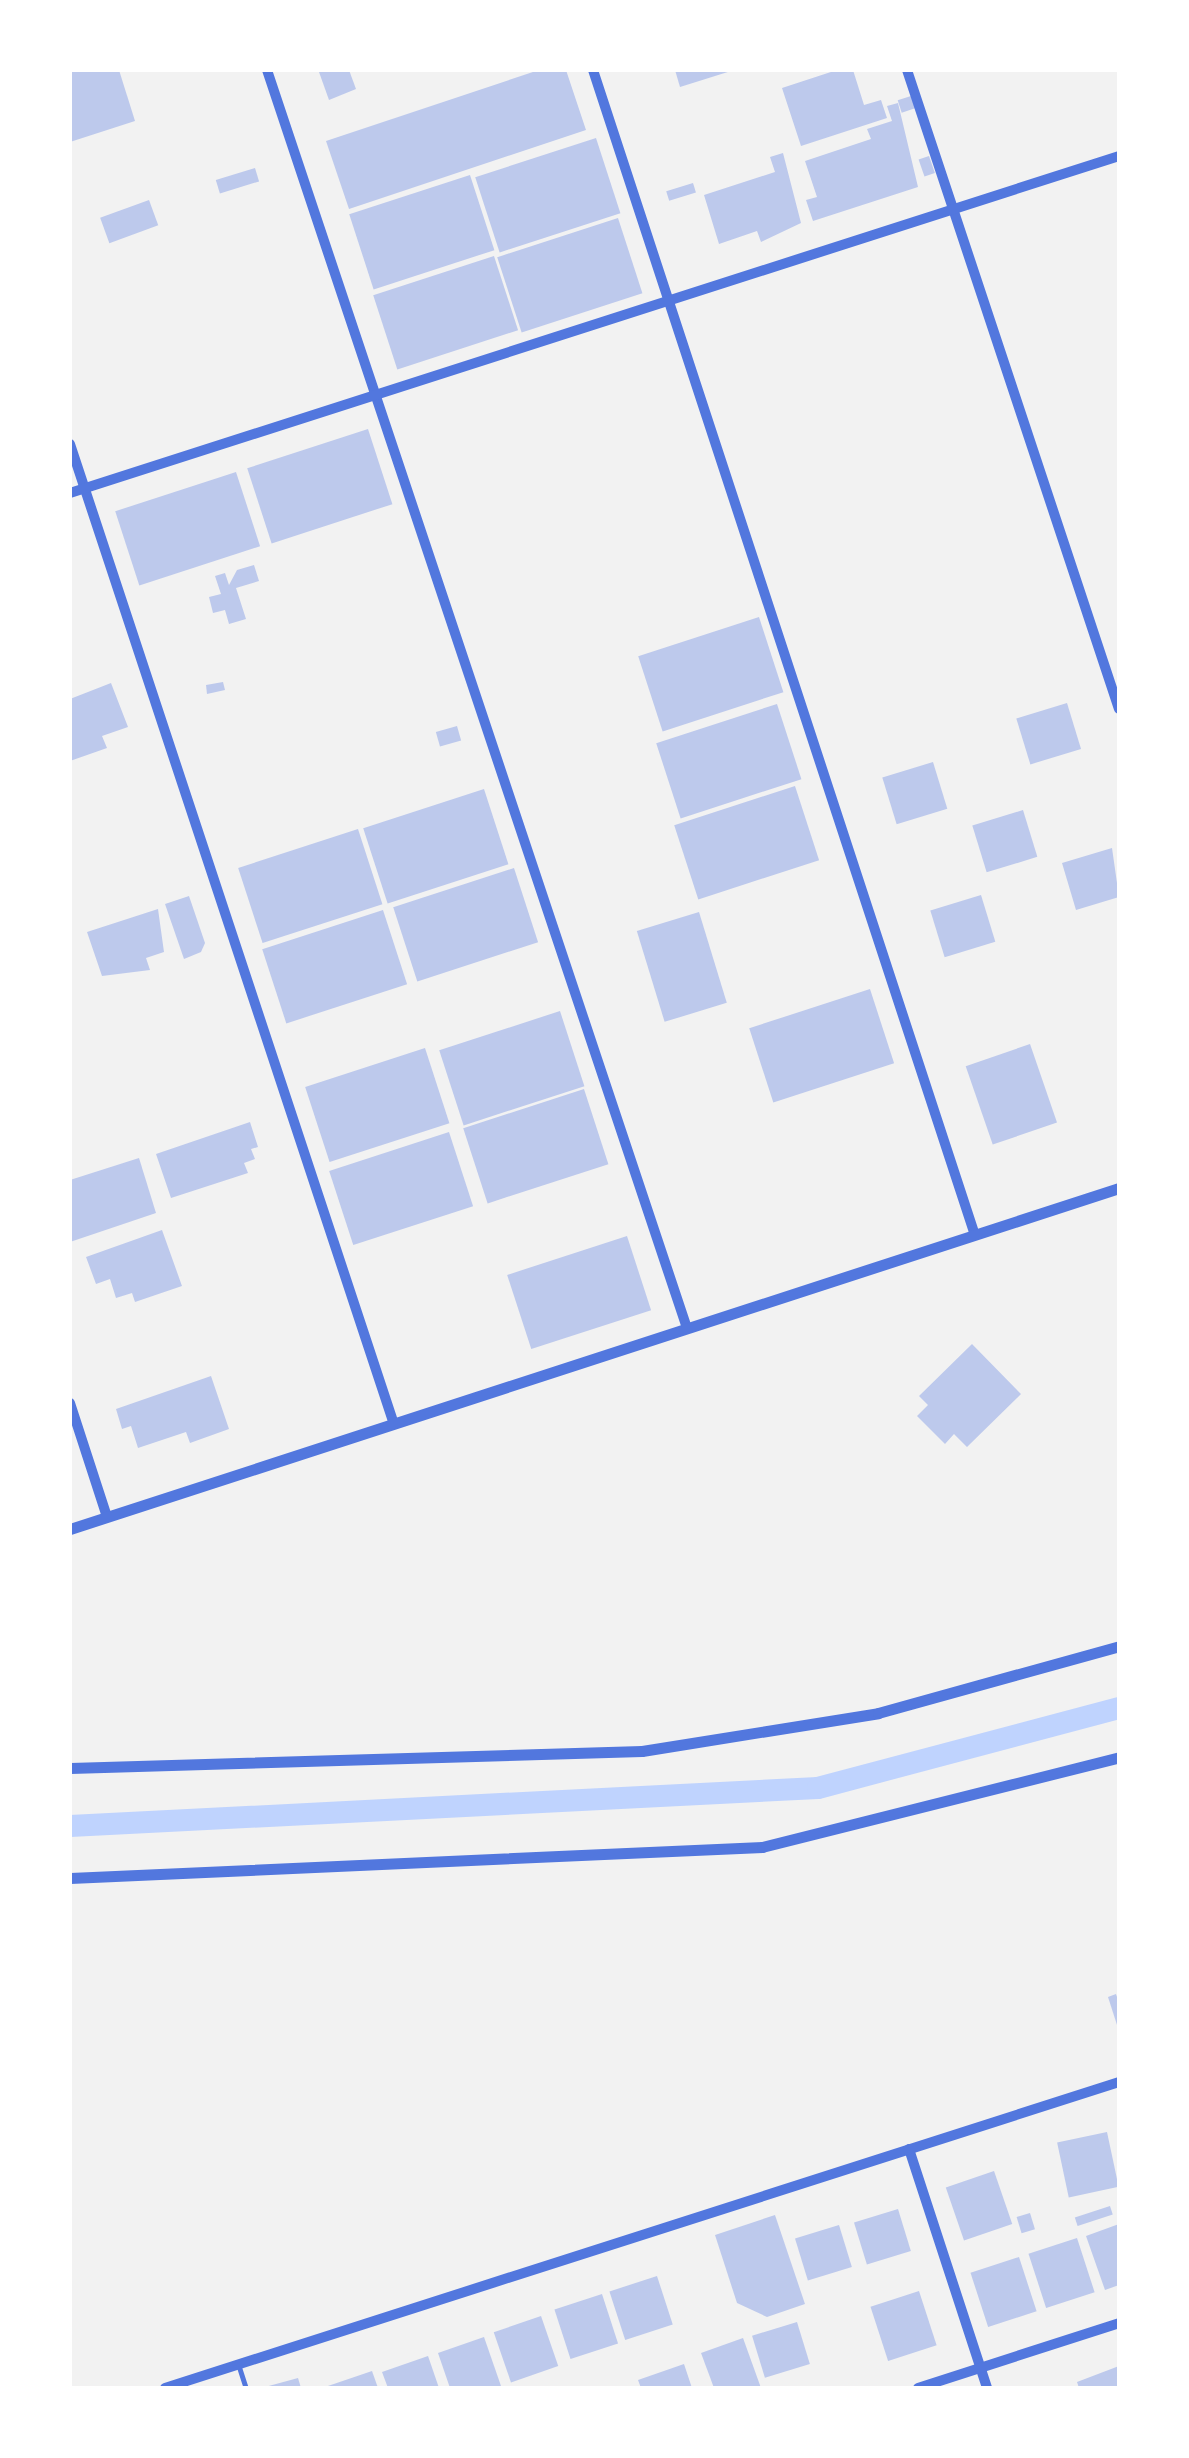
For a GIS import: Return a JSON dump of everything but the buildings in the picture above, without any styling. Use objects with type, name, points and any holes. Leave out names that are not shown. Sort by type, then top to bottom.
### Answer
[{"type":"street","points":[[268,70],[687,1328]]},
{"type":"street","points":[[594,70],[975,1234]]},
{"type":"street","points":[[907,70],[1119,709]]},
{"type":"street","points":[[70,493],[952,205],[1119,156]]},
{"type":"street","points":[[70,444],[394,1424]]},
{"type":"street","points":[[70,1530],[1119,1188]]},
{"type":"street","points":[[70,1404],[108,1517]]},
{"type":"street","points":[[70,1768],[642,1752],[878,1713],[1119,1646]]},
{"type":"street","points":[[70,1878],[762,1847],[1119,1758]]},
{"type":"street","points":[[165,2388],[1119,2082]]},
{"type":"street","points":[[909,2150],[987,2388]]},
{"type":"street","points":[[918,2388],[1119,2323]]},
{"type":"lane","points":[[239,2366],[246,2388]]},
{"type":"waterway","points":[[70,1826],[818,1788],[1119,1708]]}]
